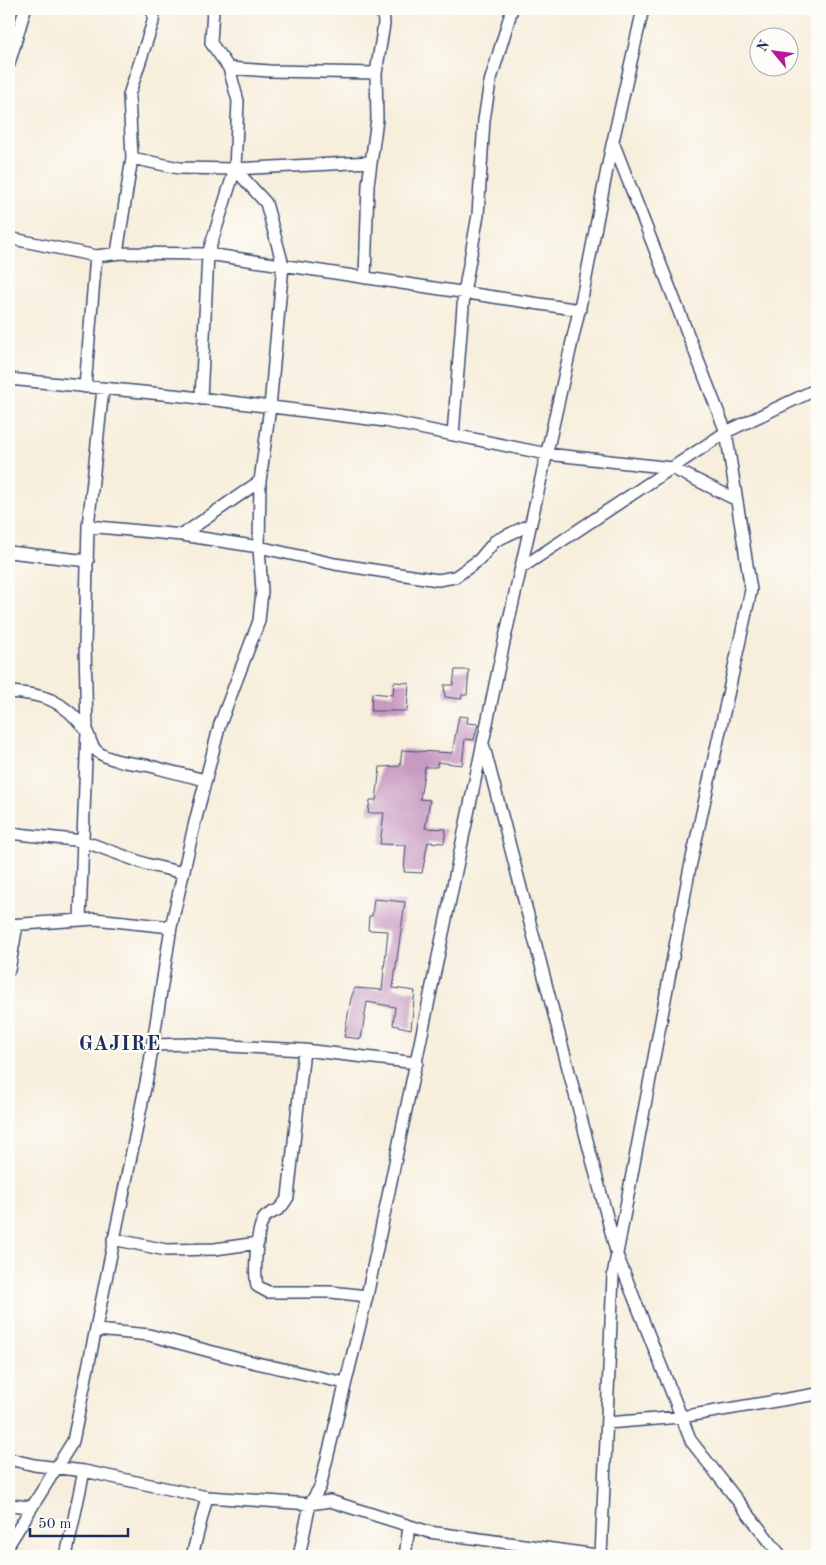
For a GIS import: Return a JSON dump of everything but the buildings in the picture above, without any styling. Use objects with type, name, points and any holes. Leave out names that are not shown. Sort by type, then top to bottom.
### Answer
[{"type":"street","points":[[9,64],[25,9]]},
{"type":"street","points":[[117,253],[132,158],[129,95],[153,22],[154,9]]},
{"type":"street","points":[[201,398],[208,254],[235,169],[238,101],[229,68],[211,42],[213,9]]},
{"type":"street","points":[[365,278],[371,162],[377,119],[376,73],[384,24],[383,9]]},
{"type":"street","points":[[453,434],[464,293],[478,215],[487,101],[490,82],[512,9]]},
{"type":"street","points":[[300,1556],[310,1504],[320,1487],[367,1296],[483,743],[580,310],[613,142],[643,9]]},
{"type":"street","points":[[229,68],[270,71],[376,73]]},
{"type":"street","points":[[9,1459],[84,1471],[206,1497],[310,1504],[330,1501],[409,1527],[602,1556],[614,1275],[617,1255],[689,872],[750,590],[726,432],[613,142]]},
{"type":"street","points":[[132,158],[179,168],[235,169],[371,162]]},
{"type":"street","points":[[9,1544],[73,1441],[97,1330],[153,1045],[171,928],[183,873],[220,724],[259,621],[262,591],[259,547],[260,481],[270,407],[283,266],[266,203],[235,169]]},
{"type":"street","points":[[9,238],[96,256],[117,253],[208,254],[580,310]]},
{"type":"street","points":[[85,387],[96,256]]},
{"type":"street","points":[[9,379],[201,398],[385,421],[547,454],[672,468],[736,500]]},
{"type":"street","points":[[80,920],[87,731],[85,646],[88,526],[103,389]]},
{"type":"street","points":[[521,568],[726,432],[817,389]]},
{"type":"street","points":[[182,535],[260,481]]},
{"type":"street","points":[[88,526],[182,535],[259,547],[335,564],[438,580],[455,577],[479,560],[495,542],[531,524]]},
{"type":"street","points":[[9,552],[88,561]]},
{"type":"street","points":[[9,692],[31,694],[54,700],[68,709],[87,731],[90,742],[98,752],[119,760],[206,780]]},
{"type":"street","points":[[483,743],[617,1255],[691,1441],[781,1556]]},
{"type":"street","points":[[9,833],[83,841],[146,864],[183,873]]},
{"type":"street","points":[[9,970],[13,925],[95,919],[171,928]]},
{"type":"street","points":[[153,1045],[191,1044],[304,1050],[417,1063]]},
{"type":"street","points":[[304,1050],[288,1197],[280,1208],[269,1213],[262,1220],[258,1243],[257,1286],[268,1292],[331,1292],[367,1296]]},
{"type":"street","points":[[114,1239],[166,1250],[215,1249],[258,1243]]},
{"type":"street","points":[[97,1330],[149,1335],[239,1359],[345,1383]]},
{"type":"street","points":[[607,1423],[681,1417],[817,1394]]},
{"type":"street","points":[[66,1556],[84,1471]]},
{"type":"street","points":[[192,1556],[206,1497]]},
{"type":"street","points":[[9,1505],[31,1507]]},
{"type":"street","points":[[405,1556],[409,1527]]},
{"type":"district","name":"GAJIRE","points":[[120,1043]]}]
